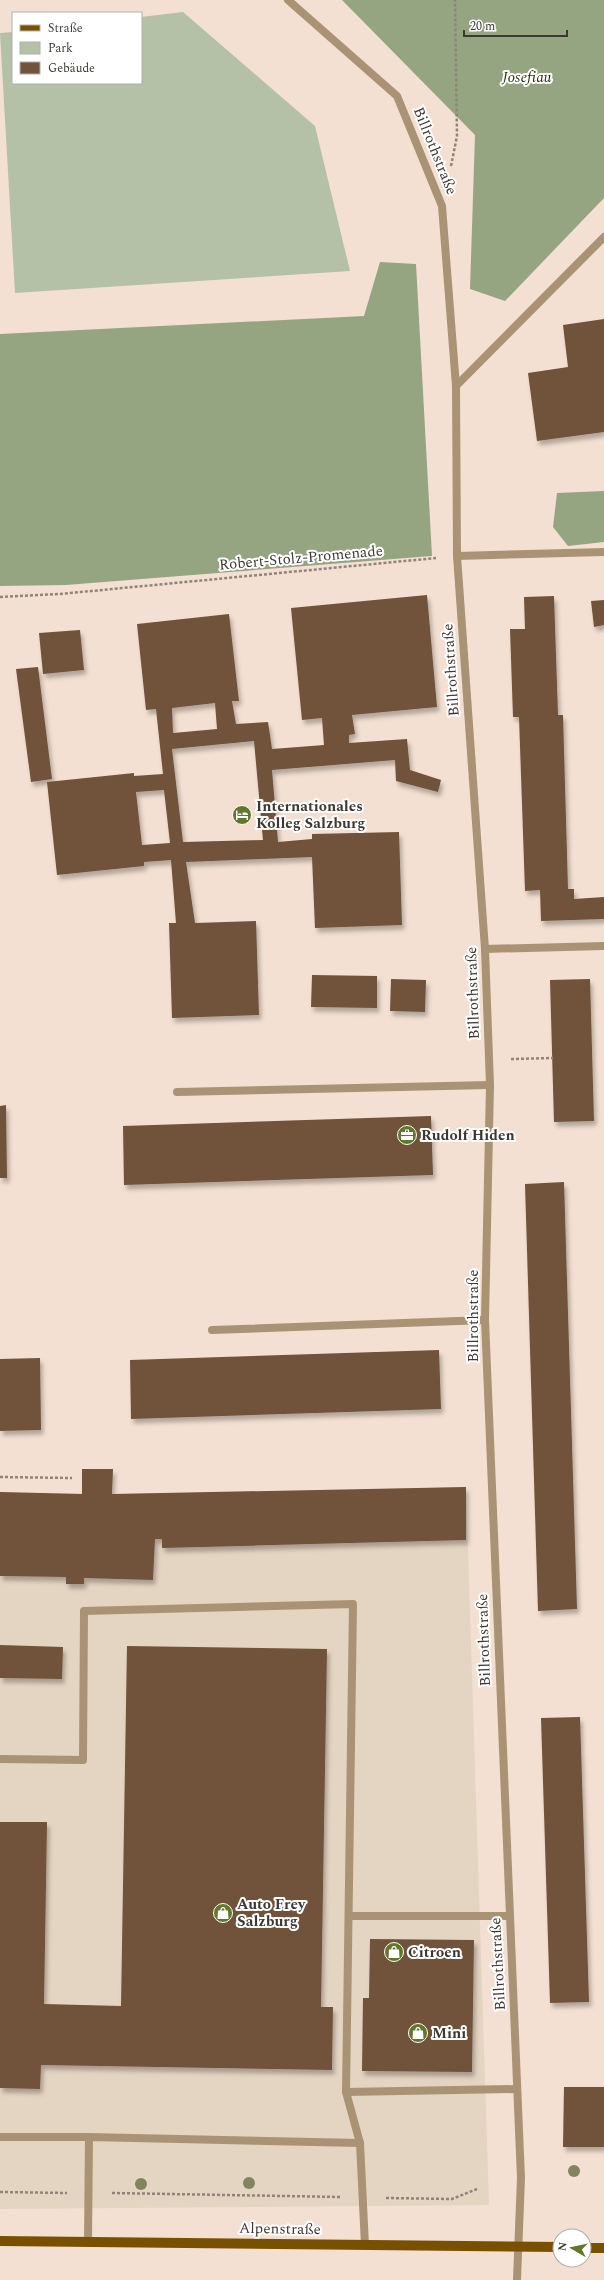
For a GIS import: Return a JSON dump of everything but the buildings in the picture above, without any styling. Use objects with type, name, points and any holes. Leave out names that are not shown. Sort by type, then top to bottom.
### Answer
[{"type":"main road","name":"Alpenstraße","points":[[0,2241],[552,2247]]},
{"type":"main road","points":[[592,2248],[604,2248]]},
{"type":"street","name":"Billrothstraße","points":[[288,0],[397,96],[442,206],[456,386],[457,556],[485,949],[490,1085],[485,1320],[521,2178],[517,2280]]},
{"type":"street","points":[[456,386],[604,238]]},
{"type":"street","points":[[457,556],[604,552]]},
{"type":"street","points":[[485,949],[604,946]]},
{"type":"street","points":[[177,1092],[490,1085]]},
{"type":"street","points":[[212,1330],[485,1320]]},
{"type":"street","points":[[0,1759],[83,1760],[84,1611],[353,1604],[346,2092],[360,2143],[365,2245]]},
{"type":"street","points":[[349,1916],[510,1916]]},
{"type":"street","points":[[346,2092],[517,2089]]},
{"type":"street","points":[[0,2137],[90,2137],[360,2143]]},
{"type":"street","points":[[88,2242],[90,2137]]},
{"type":"path","points":[[451,167],[458,136],[455,0]]},
{"type":"path","name":"Robert-Stolz-Promenade","points":[[0,596],[76,592],[376,565],[457,556]]},
{"type":"path","points":[[489,1059],[553,1058]]},
{"type":"path","points":[[0,1477],[72,1478]]},
{"type":"path","points":[[0,2192],[452,2199],[477,2189]]},
{"type":"shaded area","points":[[466,1487],[489,2205],[0,2209],[0,1492],[154,1495]]},
{"type":"green space","name":"Josefiau","points":[[342,0],[604,0],[604,198],[505,301],[470,289],[475,135]]},
{"type":"green space","points":[[183,12],[315,126],[350,271],[15,293],[0,33],[12,32],[12,84],[142,84],[142,17]]},
{"type":"green space","points":[[380,262],[416,264],[432,556],[66,585],[0,586],[0,334],[364,316]]},
{"type":"green space","points":[[604,491],[604,542],[568,546],[553,527],[557,493]]},
{"type":"place","name":"Internationales Kolleg Salzburg","points":[[242,815]]},
{"type":"place","name":"Rudolf Hiden","points":[[407,1135]]},
{"type":"place","name":"Auto Frey Salzburg","points":[[223,1913]]},
{"type":"place","name":"Citroen","points":[[394,1952]]},
{"type":"place","name":"Mini","points":[[418,2033]]}]
